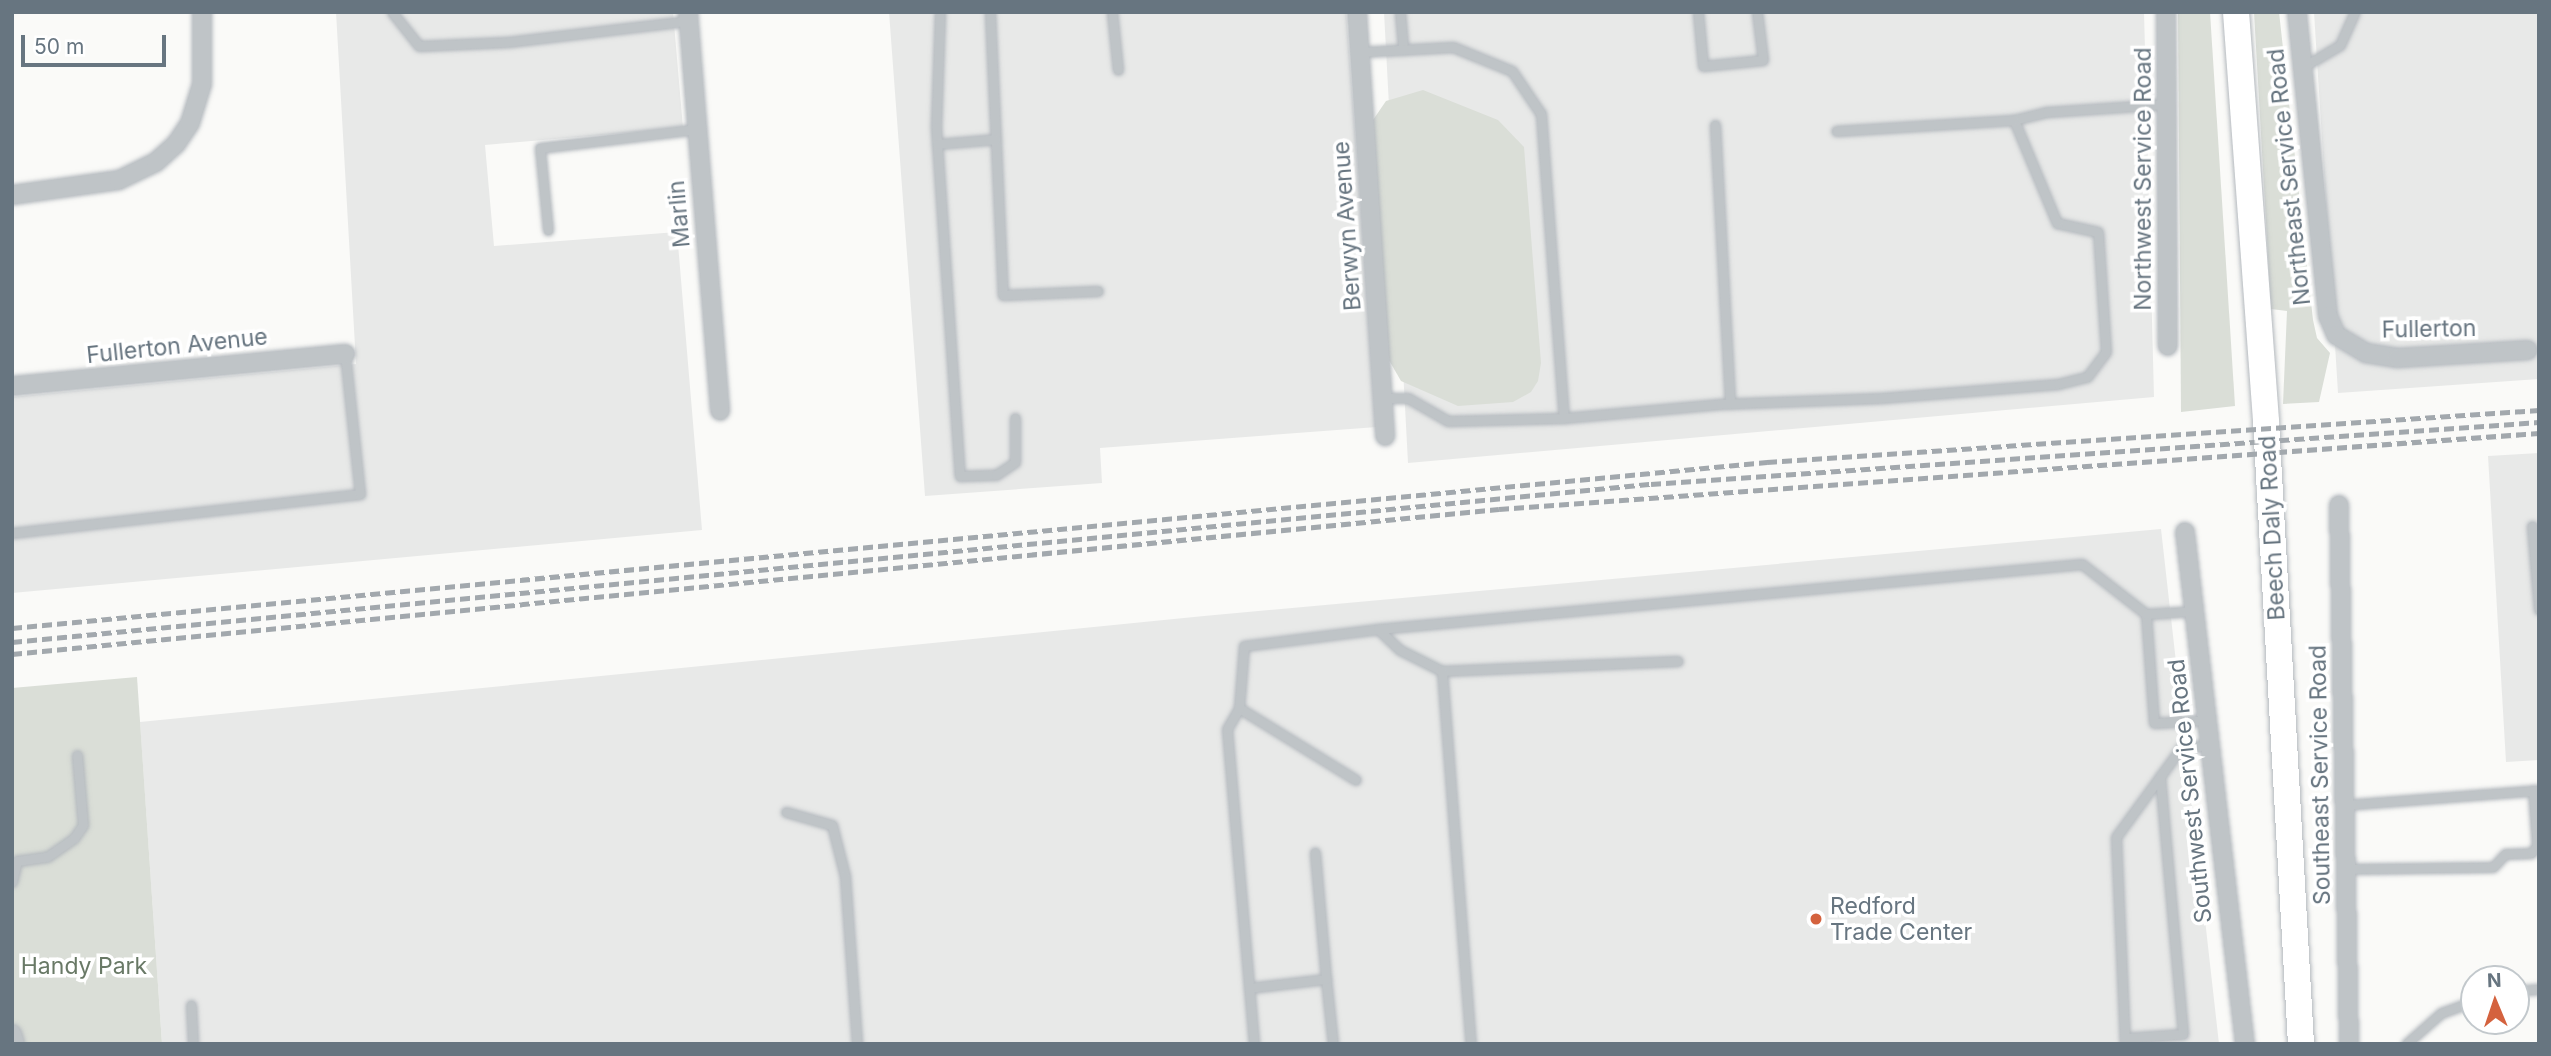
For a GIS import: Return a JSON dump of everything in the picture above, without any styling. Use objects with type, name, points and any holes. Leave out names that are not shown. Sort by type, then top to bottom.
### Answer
[{"type":"main road","name":"Beech Daly Road","points":[[2236,12],[2268,450],[2301,1044]]},
{"type":"street","points":[[12,195],[119,180],[156,162],[176,144],[190,123],[202,84],[202,12]]},
{"type":"street","name":"Berwyn Avenue","points":[[1357,12],[1385,436]]},
{"type":"street","name":"Northwest Service Road","points":[[2166,12],[2168,346]]},
{"type":"street","name":"Northeast Service Road","points":[[2297,12],[2328,316],[2336,335]]},
{"type":"street","name":"Marlin","points":[[688,16],[720,411]]},
{"type":"street","name":"Fullerton","points":[[2336,335],[2366,354],[2398,358],[2528,350]]},
{"type":"street","name":"Fullerton Avenue","points":[[12,386],[345,354]]},
{"type":"street","name":"Southeast Service Road","points":[[2339,505],[2350,1044]]},
{"type":"street","name":"Southwest Service Road","points":[[2185,532],[2245,1044]]},
{"type":"street","points":[[12,1034],[15,1044]]},
{"type":"lane","points":[[392,12],[419,46],[508,42],[688,16]]},
{"type":"lane","points":[[940,12],[937,144],[960,476],[996,475],[1015,462],[1015,418]]},
{"type":"lane","points":[[990,12],[1003,295],[1098,291]]},
{"type":"lane","points":[[1112,12],[1118,70]]},
{"type":"lane","points":[[1400,12],[1403,50]]},
{"type":"lane","points":[[1699,12],[1703,66],[1763,60],[1757,12]]},
{"type":"lane","points":[[2302,67],[2340,45],[2355,12]]},
{"type":"lane","points":[[1360,52],[1453,47],[1512,71],[1541,114],[1564,418]]},
{"type":"lane","points":[[1836,131],[2014,120],[2047,112],[2167,104]]},
{"type":"lane","points":[[1382,398],[1408,398],[1448,421],[1564,418],[1730,404],[1881,398],[2058,384],[2087,377],[2106,352],[2098,232],[2057,223],[2014,120]]},
{"type":"lane","points":[[1715,125],[1730,404]]},
{"type":"lane","points":[[548,230],[540,148],[697,129]]},
{"type":"lane","points":[[937,144],[996,139]]},
{"type":"lane","points":[[12,533],[360,494],[345,354]]},
{"type":"lane","points":[[2532,526],[2539,610]]},
{"type":"lane","points":[[1254,1044],[1227,729],[1239,708],[1244,646],[1378,629],[2082,564],[2146,614],[2195,611]]},
{"type":"lane","points":[[2146,614],[2154,723],[2208,720]]},
{"type":"lane","points":[[1378,629],[1400,650],[1442,671],[1678,661]]},
{"type":"lane","points":[[1442,671],[1471,1044]]},
{"type":"lane","points":[[1239,708],[1356,780]]},
{"type":"lane","points":[[2160,776],[2183,1034],[2124,1041],[2116,837],[2160,776],[2181,748],[2211,745]]},
{"type":"lane","points":[[12,882],[17,861],[47,857],[74,838],[83,825],[77,755]]},
{"type":"lane","points":[[2345,805],[2536,790],[2537,846],[2531,853],[2505,854],[2493,867],[2346,869]]},
{"type":"lane","points":[[786,812],[832,825],[845,876],[857,1044]]},
{"type":"lane","points":[[1315,852],[1333,1044]]},
{"type":"lane","points":[[1249,988],[1326,979]]},
{"type":"lane","points":[[191,1005],[193,1044]]},
{"type":"lane","points":[[2406,1044],[2441,1013],[2460,1006]]},
{"type":"shaded area","points":[[336,12],[673,12],[683,128],[485,145],[494,246],[677,232],[702,530],[12,593],[12,397],[356,364]]},
{"type":"shaded area","points":[[889,12],[1346,12],[1377,427],[1100,448],[1102,483],[925,496]]},
{"type":"shaded area","points":[[1384,12],[2144,12],[2154,397],[1408,463]]},
{"type":"shaded area","points":[[2314,12],[2539,12],[2539,379],[2338,393]]},
{"type":"shaded area","points":[[2539,453],[2539,760],[2506,762],[2488,456]]},
{"type":"shaded area","points":[[2161,529],[2219,1044],[162,1044],[140,722],[1204,616]]},
{"type":"green space","points":[[2178,12],[2210,12],[2235,406],[2181,412]]},
{"type":"green space","points":[[2254,12],[2279,12],[2313,320],[2317,338],[2330,353],[2319,402],[2283,404],[2287,311],[2271,309]]},
{"type":"green space","points":[[1423,90],[1498,120],[1524,147],[1541,363],[1538,381],[1531,392],[1513,402],[1458,406],[1401,381],[1386,355],[1373,120],[1386,101]]},
{"type":"green space","name":"Handy Park","points":[[137,677],[162,1044],[12,1044],[12,688]]},
{"type":"railway","points":[[12,628],[1767,462],[2539,410]]},
{"type":"railway","points":[[12,642],[1651,484],[2539,422]]},
{"type":"railway","points":[[12,654],[1499,509],[2539,433]]},
{"type":"place","name":"Redford Trade Center","points":[[1816,919]]}]
